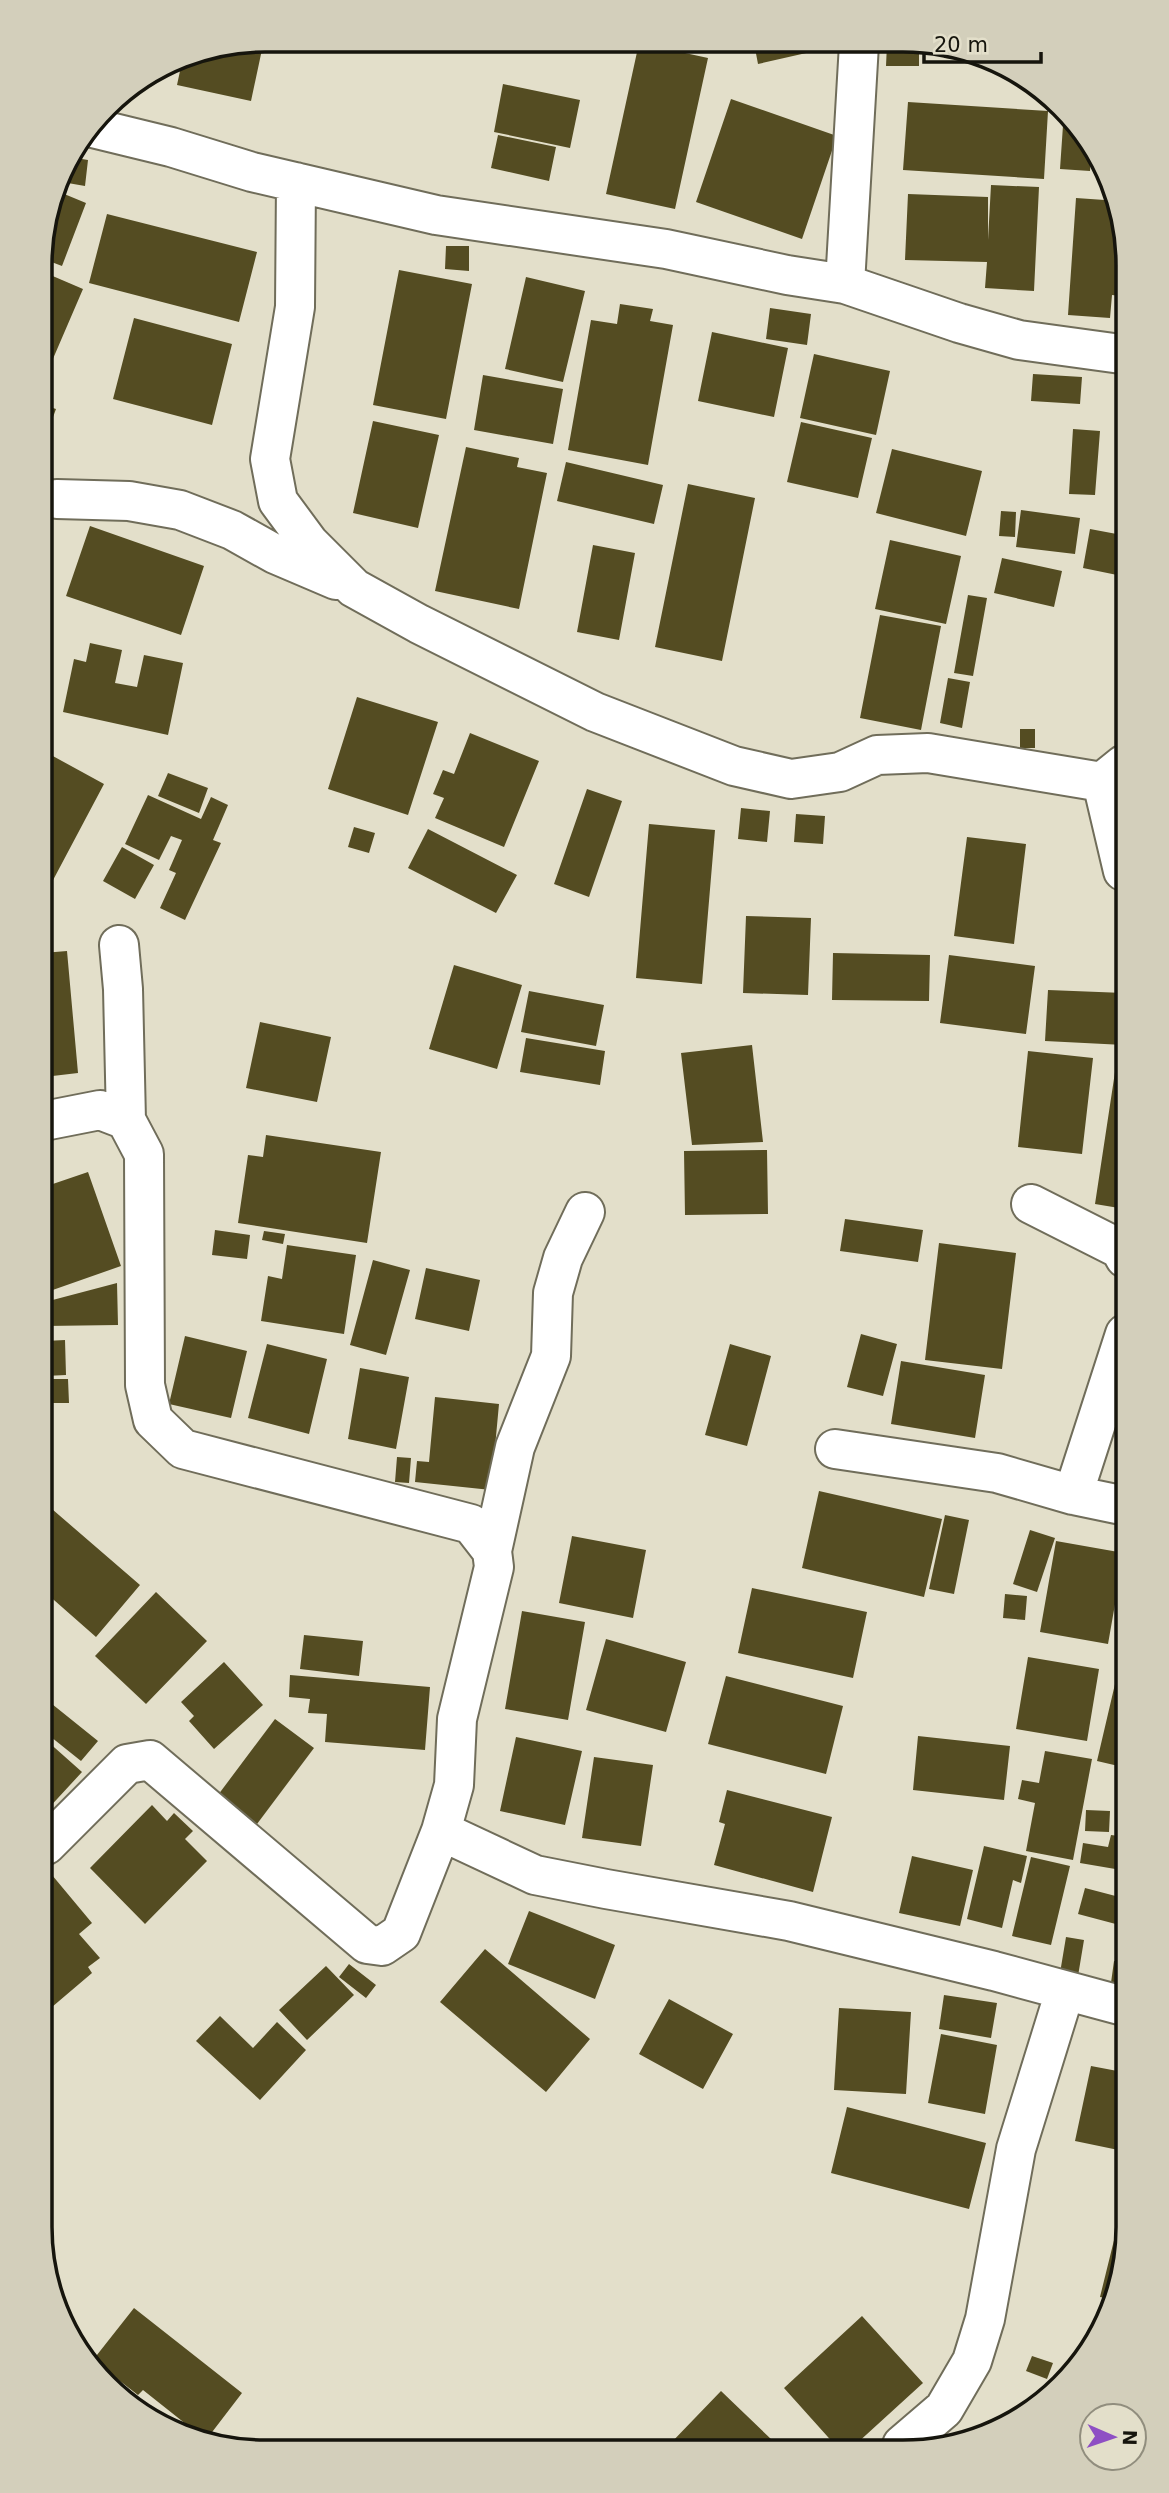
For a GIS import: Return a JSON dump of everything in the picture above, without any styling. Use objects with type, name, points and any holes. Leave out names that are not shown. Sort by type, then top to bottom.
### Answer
[{"type":"street","points":[[845,284],[859,52]]},
{"type":"street","points":[[101,130],[296,182],[436,215],[666,249],[787,275],[845,284],[959,323],[1019,340],[1116,353]]},
{"type":"street","points":[[296,182],[295,307],[270,459],[273,482],[278,501],[309,543],[354,588]]},
{"type":"street","points":[[57,499],[129,501],[180,510],[232,530],[275,554],[354,588],[419,624],[594,712],[734,766],[791,779],[840,772],[877,755],[928,753],[1112,773],[1116,809]]},
{"type":"street","points":[[119,945],[123,989],[126,1120],[145,1154],[145,1385],[153,1420],[183,1449],[471,1524],[492,1552]]},
{"type":"street","points":[[53,1119],[100,1110],[126,1120]]},
{"type":"street","points":[[1031,1204],[1116,1247]]},
{"type":"street","points":[[53,1838],[127,1764],[150,1760],[368,1944],[382,1946],[401,1933],[441,1831],[454,1785],[457,1718],[494,1567],[492,1552],[515,1447],[551,1356],[553,1293],[563,1258],[586,1212]]},
{"type":"street","points":[[1073,1495],[1116,1362]]},
{"type":"street","points":[[835,1449],[998,1473],[1073,1495],[1116,1504]]},
{"type":"street","points":[[441,1831],[535,1875],[789,1921],[1116,2004]]},
{"type":"street","points":[[907,2441],[944,2409],[972,2361],[985,2319],[1016,2149],[1065,1991]]},
{"type":"building","points":[[637,52],[682,52],[708,58],[675,209],[606,194]]},
{"type":"building","points":[[756,52],[810,52],[758,64]]},
{"type":"building","points":[[887,52],[919,53],[919,66],[886,66]]},
{"type":"building","points":[[261,53],[251,101],[177,85],[180,71],[184,69],[224,57]]},
{"type":"building","points":[[503,84],[580,100],[570,148],[494,132]]},
{"type":"building","points":[[731,99],[837,136],[802,239],[696,202]]},
{"type":"building","points":[[908,102],[1048,111],[1044,179],[903,170]]},
{"type":"building","points":[[1063,125],[1091,164],[1090,171],[1060,169]]},
{"type":"building","points":[[498,135],[556,147],[549,181],[491,168]]},
{"type":"building","points":[[81,159],[88,160],[85,186],[69,183]]},
{"type":"building","points":[[991,185],[1039,187],[1034,291],[985,288],[987,262],[905,260],[908,194],[988,197],[988,240]]},
{"type":"building","points":[[65,194],[86,203],[62,266],[53,263],[53,251]]},
{"type":"building","points":[[1076,198],[1106,200],[1115,238],[1116,295],[1112,295],[1110,318],[1068,315]]},
{"type":"building","points":[[107,214],[257,252],[239,322],[89,283]]},
{"type":"building","points":[[446,246],[469,246],[469,271],[445,269]]},
{"type":"building","points":[[399,270],[472,284],[446,419],[373,405]]},
{"type":"building","points":[[53,276],[83,289],[53,359]]},
{"type":"building","points":[[526,277],[585,291],[563,382],[505,369]]},
{"type":"building","points":[[620,304],[653,309],[650,321],[673,325],[648,465],[568,450],[591,320],[617,324]]},
{"type":"building","points":[[770,308],[811,314],[807,345],[766,339]]},
{"type":"building","points":[[134,318],[232,344],[212,425],[113,399]]},
{"type":"building","points":[[712,332],[788,348],[774,417],[698,401]]},
{"type":"building","points":[[814,354],[890,371],[876,435],[800,418]]},
{"type":"building","points":[[1033,374],[1082,377],[1080,404],[1031,401]]},
{"type":"building","points":[[483,375],[563,389],[553,444],[474,430]]},
{"type":"building","points":[[373,421],[439,435],[418,528],[353,513]]},
{"type":"building","points":[[801,422],[872,438],[858,498],[787,482]]},
{"type":"building","points":[[1073,429],[1100,431],[1095,495],[1069,494]]},
{"type":"building","points":[[466,447],[519,458],[517,467],[547,473],[519,609],[435,591]]},
{"type":"building","points":[[892,449],[982,471],[966,536],[876,513]]},
{"type":"building","points":[[566,462],[663,485],[654,524],[557,501]]},
{"type":"building","points":[[688,484],[755,498],[722,661],[655,647]]},
{"type":"building","points":[[1021,510],[1080,518],[1075,554],[1016,547]]},
{"type":"building","points":[[1001,511],[1016,512],[1015,537],[999,536]]},
{"type":"building","points":[[90,526],[204,566],[181,635],[66,596]]},
{"type":"building","points":[[1090,529],[1116,534],[1116,575],[1083,568]]},
{"type":"building","points":[[890,540],[961,556],[946,624],[875,609]]},
{"type":"building","points":[[593,545],[635,553],[619,640],[577,632]]},
{"type":"building","points":[[1002,558],[1062,571],[1054,607],[994,593]]},
{"type":"building","points":[[968,595],[987,598],[973,676],[954,673]]},
{"type":"building","points":[[880,615],[941,626],[921,730],[860,718]]},
{"type":"building","points":[[90,643],[122,650],[115,683],[137,687],[144,655],[183,663],[168,735],[63,712],[74,659],[86,662]]},
{"type":"building","points":[[948,678],[970,682],[962,728],[940,723]]},
{"type":"building","points":[[357,697],[438,722],[408,815],[328,789]]},
{"type":"building","points":[[1020,729],[1035,729],[1035,748],[1020,748]]},
{"type":"building","points":[[470,733],[539,761],[504,847],[435,818],[444,798],[433,794],[443,770],[454,774]]},
{"type":"building","points":[[53,756],[104,784],[53,880]]},
{"type":"building","points":[[168,773],[208,788],[199,813],[158,796]]},
{"type":"building","points":[[587,789],[622,801],[589,897],[554,884]]},
{"type":"building","points":[[148,795],[201,819],[211,797],[228,805],[213,840],[221,843],[185,920],[160,908],[176,873],[169,870],[182,840],[171,836],[159,860],[125,844]]},
{"type":"building","points":[[741,808],[770,811],[767,842],[738,839]]},
{"type":"building","points":[[796,814],[825,816],[823,844],[794,842]]},
{"type":"building","points":[[649,824],[715,830],[702,984],[636,978]]},
{"type":"building","points":[[354,827],[375,833],[369,853],[348,847]]},
{"type":"building","points":[[428,829],[517,875],[496,913],[408,868]]},
{"type":"building","points":[[967,837],[1026,844],[1014,944],[954,936]]},
{"type":"building","points":[[122,847],[154,865],[135,899],[103,881]]},
{"type":"building","points":[[746,916],[811,918],[808,995],[743,993]]},
{"type":"building","points":[[67,951],[78,1073],[53,1076],[53,952]]},
{"type":"building","points":[[833,953],[930,955],[929,1001],[832,1000]]},
{"type":"building","points":[[949,955],[1035,966],[1026,1034],[940,1023]]},
{"type":"building","points":[[454,965],[522,985],[497,1069],[429,1049]]},
{"type":"building","points":[[1048,990],[1116,993],[1116,1045],[1045,1041]]},
{"type":"building","points":[[529,991],[604,1005],[596,1046],[521,1032]]},
{"type":"building","points":[[260,1022],[331,1037],[317,1102],[246,1088]]},
{"type":"building","points":[[526,1038],[605,1051],[600,1085],[520,1072]]},
{"type":"building","points":[[752,1045],[763,1142],[692,1145],[681,1053]]},
{"type":"building","points":[[1028,1051],[1093,1058],[1082,1154],[1018,1147]]},
{"type":"building","points":[[1115,1072],[1116,1072],[1116,1208],[1095,1204]]},
{"type":"building","points":[[266,1135],[381,1152],[367,1243],[238,1223],[248,1155],[263,1157]]},
{"type":"building","points":[[767,1150],[768,1214],[685,1215],[684,1151]]},
{"type":"building","points":[[88,1172],[121,1266],[53,1290],[53,1184]]},
{"type":"building","points":[[845,1219],[923,1230],[918,1262],[840,1251]]},
{"type":"building","points":[[215,1230],[250,1235],[247,1259],[212,1255]]},
{"type":"building","points":[[264,1231],[285,1234],[283,1244],[262,1240]]},
{"type":"building","points":[[939,1243],[1016,1253],[1002,1369],[925,1360]]},
{"type":"building","points":[[287,1245],[356,1255],[344,1334],[261,1321],[268,1276],[282,1279]]},
{"type":"building","points":[[373,1260],[410,1270],[386,1355],[350,1345]]},
{"type":"building","points":[[426,1268],[480,1280],[469,1331],[415,1319]]},
{"type":"building","points":[[117,1283],[118,1325],[53,1326],[53,1300]]},
{"type":"building","points":[[861,1334],[897,1344],[883,1396],[847,1387]]},
{"type":"building","points":[[185,1336],[247,1351],[231,1418],[169,1404]]},
{"type":"building","points":[[65,1340],[66,1375],[53,1376],[53,1341]]},
{"type":"building","points":[[267,1344],[327,1359],[309,1434],[248,1418]]},
{"type":"building","points":[[730,1344],[771,1356],[747,1446],[705,1435]]},
{"type":"building","points":[[901,1361],[985,1375],[975,1438],[891,1424]]},
{"type":"building","points":[[360,1368],[409,1377],[396,1449],[348,1439]]},
{"type":"building","points":[[53,1379],[68,1379],[69,1403],[53,1403]]},
{"type":"building","points":[[435,1397],[499,1404],[491,1490],[415,1482],[417,1461],[429,1462]]},
{"type":"building","points":[[397,1457],[411,1458],[409,1483],[395,1482]]},
{"type":"building","points":[[819,1491],[942,1519],[924,1597],[802,1568]]},
{"type":"building","points":[[53,1510],[140,1585],[96,1637],[53,1599]]},
{"type":"building","points":[[945,1515],[969,1520],[954,1594],[929,1589]]},
{"type":"building","points":[[1030,1530],[1055,1538],[1037,1592],[1013,1584]]},
{"type":"building","points":[[572,1536],[646,1550],[633,1618],[559,1603]]},
{"type":"building","points":[[1056,1541],[1116,1552],[1116,1598],[1108,1644],[1040,1632]]},
{"type":"building","points":[[752,1588],[867,1612],[853,1678],[738,1653]]},
{"type":"building","points":[[156,1592],[207,1641],[146,1704],[95,1656]]},
{"type":"building","points":[[1005,1594],[1027,1596],[1025,1620],[1003,1618]]},
{"type":"building","points":[[522,1611],[585,1622],[568,1720],[505,1709]]},
{"type":"building","points":[[304,1635],[363,1641],[359,1676],[300,1669]]},
{"type":"building","points":[[606,1639],[686,1662],[666,1732],[586,1710]]},
{"type":"building","points":[[1028,1657],[1099,1669],[1087,1741],[1016,1729]]},
{"type":"building","points":[[224,1662],[263,1705],[214,1749],[189,1721],[194,1716],[181,1702]]},
{"type":"building","points":[[290,1675],[430,1687],[425,1750],[325,1742],[327,1714],[308,1713],[310,1699],[289,1697]]},
{"type":"building","points":[[726,1676],[843,1706],[826,1774],[708,1744]]},
{"type":"building","points":[[1116,1680],[1116,1765],[1097,1761]]},
{"type":"building","points":[[53,1705],[98,1741],[81,1761],[53,1739]]},
{"type":"building","points":[[275,1719],[314,1748],[257,1824],[218,1795]]},
{"type":"building","points":[[918,1736],[1010,1746],[1004,1800],[913,1790]]},
{"type":"building","points":[[516,1737],[582,1751],[565,1825],[500,1811]]},
{"type":"building","points":[[53,1746],[82,1772],[53,1803]]},
{"type":"building","points":[[1045,1751],[1092,1759],[1073,1860],[1026,1851],[1035,1803],[1018,1799],[1022,1780],[1039,1783]]},
{"type":"building","points":[[594,1757],[653,1765],[641,1846],[582,1838]]},
{"type":"building","points":[[727,1790],[832,1817],[813,1892],[714,1865],[725,1824],[719,1822]]},
{"type":"building","points":[[152,1805],[167,1821],[174,1813],[193,1831],[185,1839],[207,1861],[145,1924],[90,1868]]},
{"type":"building","points":[[1086,1810],[1110,1811],[1109,1832],[1085,1831]]},
{"type":"building","points":[[1111,1835],[1116,1836],[1116,1869],[1080,1863],[1083,1843],[1108,1847]]},
{"type":"building","points":[[984,1846],[1027,1856],[1021,1883],[1013,1880],[1002,1928],[967,1919]]},
{"type":"building","points":[[912,1856],[973,1870],[960,1926],[899,1913]]},
{"type":"building","points":[[1031,1857],[1070,1866],[1051,1945],[1012,1936]]},
{"type":"building","points":[[53,1876],[92,1923],[79,1934],[100,1958],[88,1967],[92,1973],[53,2006]]},
{"type":"building","points":[[1085,1888],[1116,1896],[1116,1924],[1078,1914]]},
{"type":"building","points":[[529,1911],[615,1945],[595,1999],[508,1964]]},
{"type":"building","points":[[1066,1937],[1084,1940],[1078,1976],[1060,1973]]},
{"type":"building","points":[[485,1949],[590,2039],[546,2092],[440,2002]]},
{"type":"building","points":[[1114,1961],[1116,1961],[1116,1991],[1110,1990]]},
{"type":"building","points":[[349,1964],[376,1985],[366,1998],[339,1977]]},
{"type":"building","points":[[326,1966],[354,1995],[307,2040],[279,2010]]},
{"type":"building","points":[[944,1995],[997,2003],[991,2038],[939,2029]]},
{"type":"building","points":[[669,1999],[733,2034],[703,2089],[639,2054]]},
{"type":"building","points":[[839,2008],[911,2012],[906,2094],[834,2090]]},
{"type":"building","points":[[220,2016],[253,2048],[277,2022],[306,2050],[260,2100],[196,2041]]},
{"type":"building","points":[[941,2034],[997,2045],[985,2114],[928,2103]]},
{"type":"building","points":[[1091,2066],[1116,2071],[1116,2150],[1075,2141]]},
{"type":"building","points":[[847,2107],[986,2143],[969,2209],[831,2173]]},
{"type":"building","points":[[1116,2232],[1115,2255],[1109,2283],[1104,2298],[1100,2297]]},
{"type":"building","points":[[134,2308],[242,2393],[212,2433],[188,2425],[143,2390],[138,2395],[111,2374],[96,2356]]},
{"type":"building","points":[[862,2316],[923,2383],[859,2441],[832,2441],[784,2388]]},
{"type":"building","points":[[1032,2356],[1053,2363],[1047,2379],[1026,2371]]},
{"type":"building","points":[[721,2391],[772,2440],[771,2441],[673,2441]]}]
